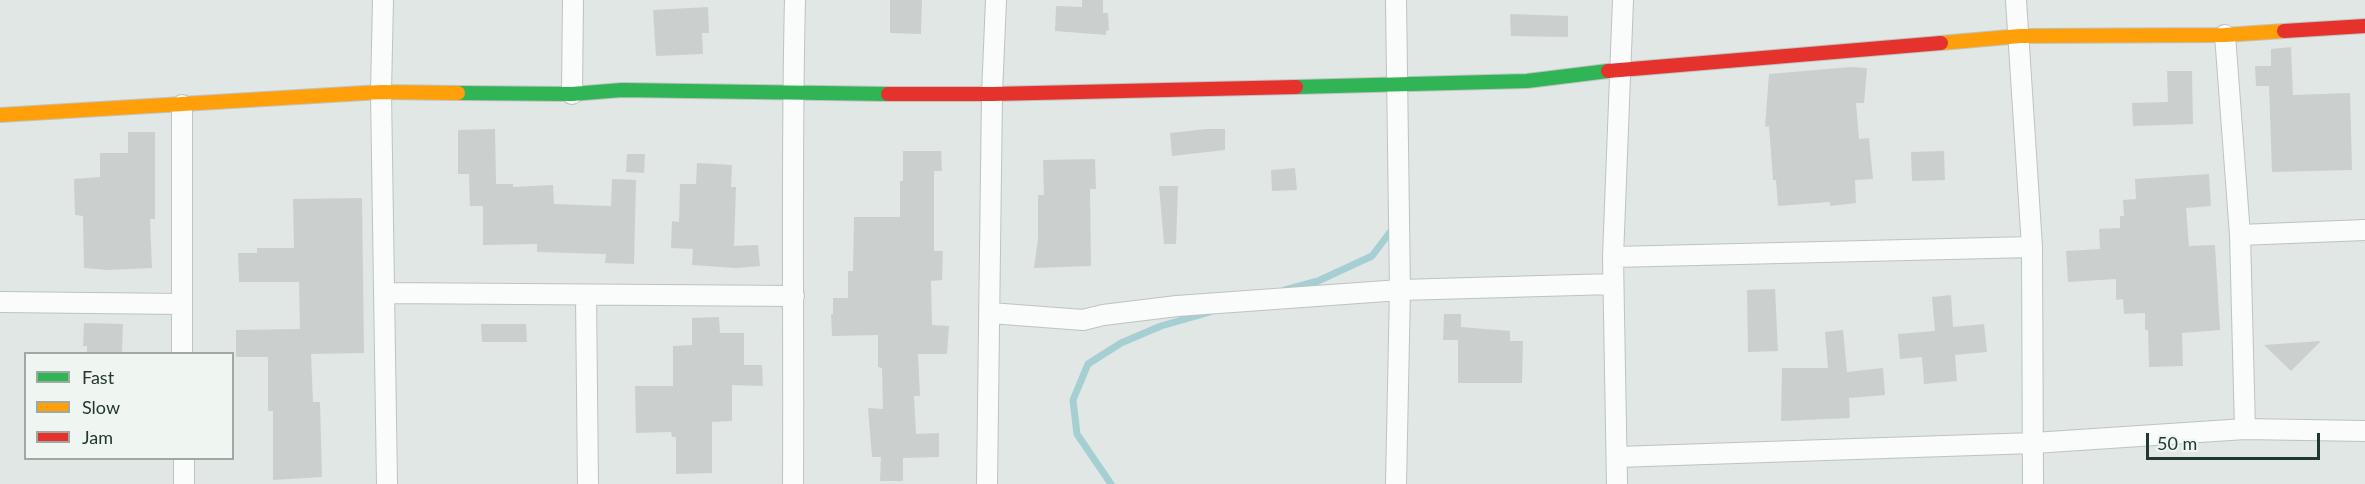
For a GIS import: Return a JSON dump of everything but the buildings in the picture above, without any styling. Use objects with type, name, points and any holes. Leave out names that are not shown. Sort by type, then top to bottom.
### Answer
[{"type":"street","points":[[572,94],[573,0]]},
{"type":"street","points":[[793,484],[792,94],[795,0]]},
{"type":"street","points":[[987,484],[992,94],[996,0]]},
{"type":"street","points":[[1396,0],[1400,290],[1396,484]]},
{"type":"street","points":[[1617,484],[1613,257],[1623,0]]},
{"type":"street","points":[[2016,0],[2032,247],[2033,484]]},
{"type":"street","points":[[380,2],[387,484]]},
{"type":"street","points":[[0,115],[381,92],[572,94],[622,90],[792,94],[992,94],[1527,81],[1620,70],[2020,36],[2225,35],[2365,26]]},
{"type":"street","points":[[2225,35],[2240,235],[2245,429]]},
{"type":"street","points":[[182,105],[182,352]]},
{"type":"street","points":[[2240,235],[2365,230]]},
{"type":"street","points":[[1613,257],[2032,247]]},
{"type":"street","points":[[990,313],[1083,320],[1103,315],[1177,306],[1400,290],[1613,284]]},
{"type":"street","points":[[386,293],[794,296]]},
{"type":"street","points":[[586,296],[588,484]]},
{"type":"street","points":[[0,302],[182,304]]},
{"type":"street","points":[[1617,457],[2034,443],[2245,429],[2365,431]]},
{"type":"street","points":[[184,460],[184,484]]},
{"type":"waterway","points":[[1285,290],[1318,281],[1372,256],[1394,227]]},
{"type":"waterway","points":[[1111,484],[1077,434],[1073,400],[1088,364],[1121,343],[1161,326],[1210,312]]},
{"type":"traffic: fast","points":[[1296,87],[1527,81],[1608,71]]},
{"type":"traffic: fast","points":[[458,93],[572,94],[622,90],[888,94]]},
{"type":"traffic: slow","points":[[1941,43],[2020,36],[2225,35],[2284,31]]},
{"type":"traffic: slow","points":[[0,115],[381,92],[458,93]]},
{"type":"traffic: jam","points":[[2284,31],[2365,26]]},
{"type":"traffic: jam","points":[[1608,71],[1941,43]]},
{"type":"traffic: jam","points":[[888,94],[1296,87]]}]
